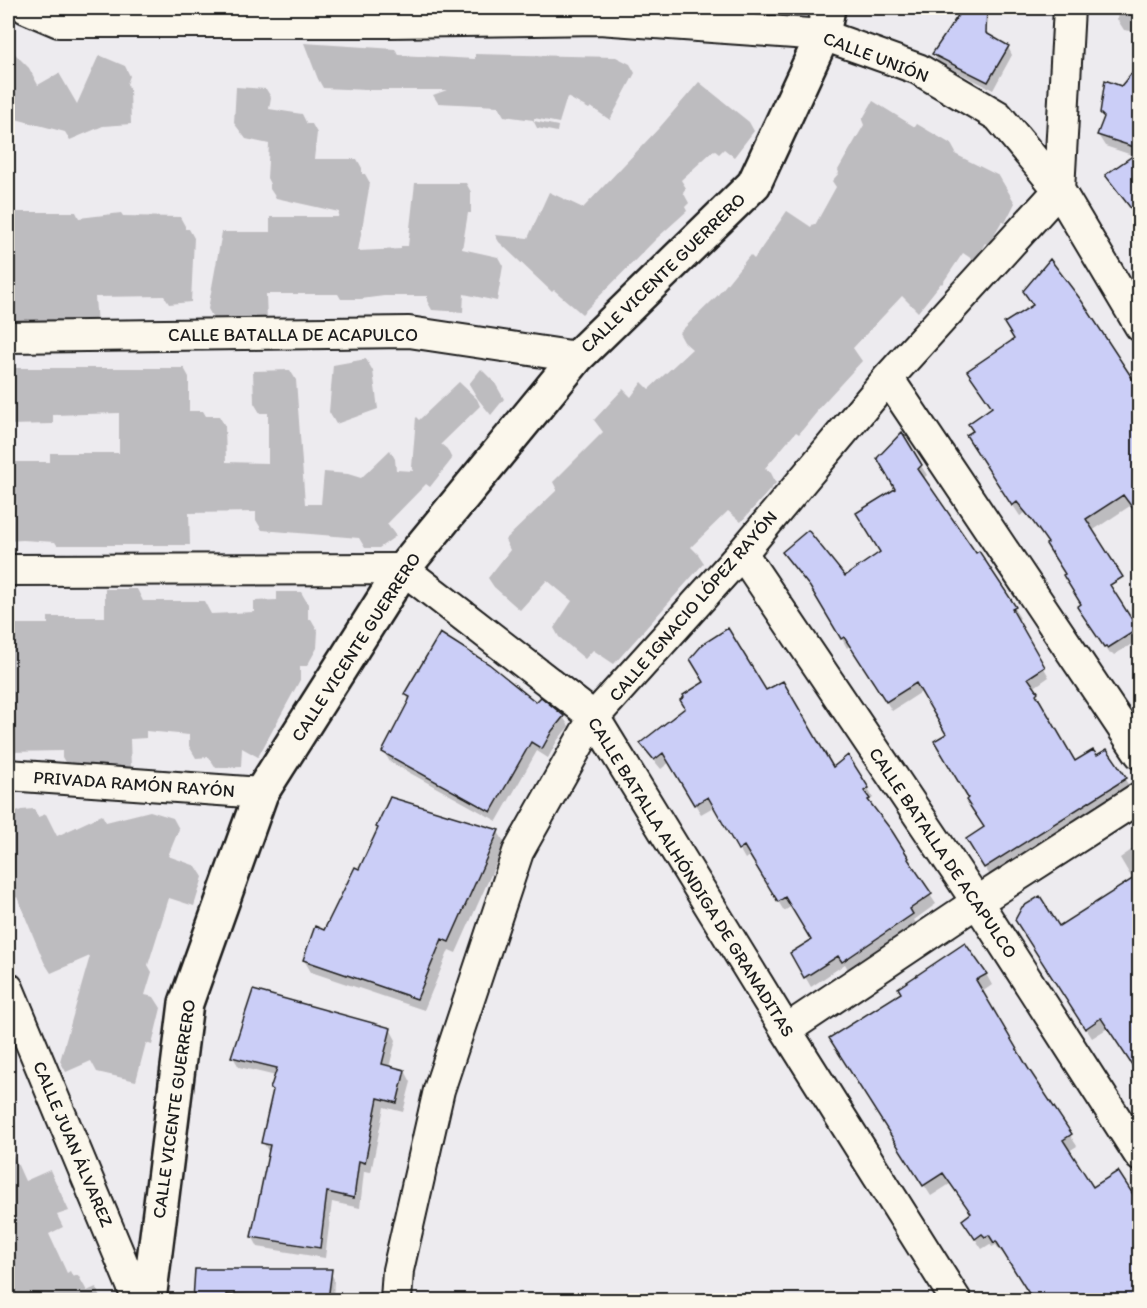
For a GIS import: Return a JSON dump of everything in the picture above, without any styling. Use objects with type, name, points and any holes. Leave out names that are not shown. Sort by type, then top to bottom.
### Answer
[{"type":"street","name":"CALLE UNIÓN","points":[[26,8],[59,21],[599,13],[825,21],[918,69],[998,116],[1059,190],[1140,326]]},
{"type":"street","points":[[1059,190],[1069,8]]},
{"type":"street","name":"CALLE VICENTE GUERRERO","points":[[149,1300],[186,1003],[261,793],[403,569],[577,357],[754,184],[825,21]]},
{"type":"street","name":"CALLE IGNACIO LÓPEZ RAYÓN","points":[[396,1300],[398,1270],[440,1090],[518,852],[594,717],[741,553],[888,378],[1059,190]]},
{"type":"street","name":"CALLE BATALLA DE ACAPULCO","points":[[8,337],[409,332],[577,357]]},
{"type":"street","points":[[888,378],[1140,754]]},
{"type":"street","name":"CALLE BATALLA DE ACAPULCO","points":[[741,553],[977,902],[1140,1156]]},
{"type":"street","points":[[8,570],[403,569]]},
{"type":"street","name":"CALLE BATALLA ALHÓNDIGA DE GRANADITAS","points":[[403,569],[594,717],[786,1030],[957,1300]]},
{"type":"street","name":"PRIVADA RAMÓN RAYÓN","points":[[8,775],[261,793]]},
{"type":"street","points":[[786,1030],[1140,796]]},
{"type":"street","name":"CALLE JUAN ÁLVAREZ","points":[[8,988],[138,1300]]},
{"type":"building","points":[[963,8],[987,8],[986,33],[1009,46],[988,82],[932,54]]},
{"type":"building","points":[[1140,63],[1140,149],[1097,135],[1104,117],[1100,113],[1105,80],[1121,86]]},
{"type":"building","points":[[1140,151],[1140,220],[1105,175]]},
{"type":"building","points":[[1050,259],[1081,300],[1140,390],[1140,518],[1123,495],[1086,519],[1123,577],[1110,585],[1138,629],[1108,648],[1104,647],[1077,607],[1081,604],[1046,544],[1048,543],[1017,502],[1012,506],[966,435],[973,431],[968,424],[992,407],[967,371],[1014,339],[1004,323],[1033,305],[1023,291]]},
{"type":"building","points":[[902,432],[922,465],[918,469],[976,553],[979,551],[1016,607],[1012,609],[1045,667],[1028,678],[1038,692],[1036,694],[1075,761],[1093,750],[1097,755],[1107,749],[1127,778],[984,868],[966,839],[984,827],[966,800],[968,798],[934,741],[946,734],[916,683],[886,702],[844,637],[841,639],[810,587],[782,552],[808,530],[845,576],[880,552],[856,513],[895,489],[877,458]]},
{"type":"building","points":[[728,628],[766,690],[783,681],[833,767],[848,755],[869,788],[864,791],[870,799],[868,800],[892,831],[932,894],[910,909],[913,914],[842,962],[838,956],[804,978],[790,953],[811,940],[785,897],[778,902],[744,846],[738,850],[708,797],[694,805],[663,753],[654,760],[640,743],[685,708],[680,700],[684,697],[683,695],[704,682],[690,659],[703,644]]},
{"type":"building","points":[[440,633],[489,664],[536,702],[541,697],[564,716],[542,749],[531,742],[491,812],[382,752],[410,697],[404,694]]},
{"type":"building","points":[[390,797],[499,830],[449,942],[442,939],[417,999],[303,960],[315,926],[324,930],[355,867],[359,869]]},
{"type":"building","points":[[1140,874],[1140,1077],[1101,1018],[1085,1029],[1015,920],[1022,907],[1040,896],[1059,926]]},
{"type":"building","points":[[965,943],[987,974],[976,980],[1028,1068],[1072,1134],[1063,1140],[1093,1187],[1118,1171],[1140,1205],[1140,1300],[1033,1300],[996,1241],[994,1243],[989,1235],[985,1237],[982,1234],[975,1239],[962,1220],[971,1213],[943,1173],[923,1186],[829,1038],[901,993],[898,988]]},
{"type":"building","points":[[253,990],[391,1028],[382,1064],[405,1070],[397,1103],[378,1098],[365,1163],[359,1161],[354,1198],[327,1192],[320,1248],[251,1237],[270,1145],[261,1143],[273,1090],[270,1089],[277,1068],[231,1057]]},
{"type":"building","points":[[195,1269],[332,1269],[328,1300],[226,1294],[226,1300],[193,1300]]}]
